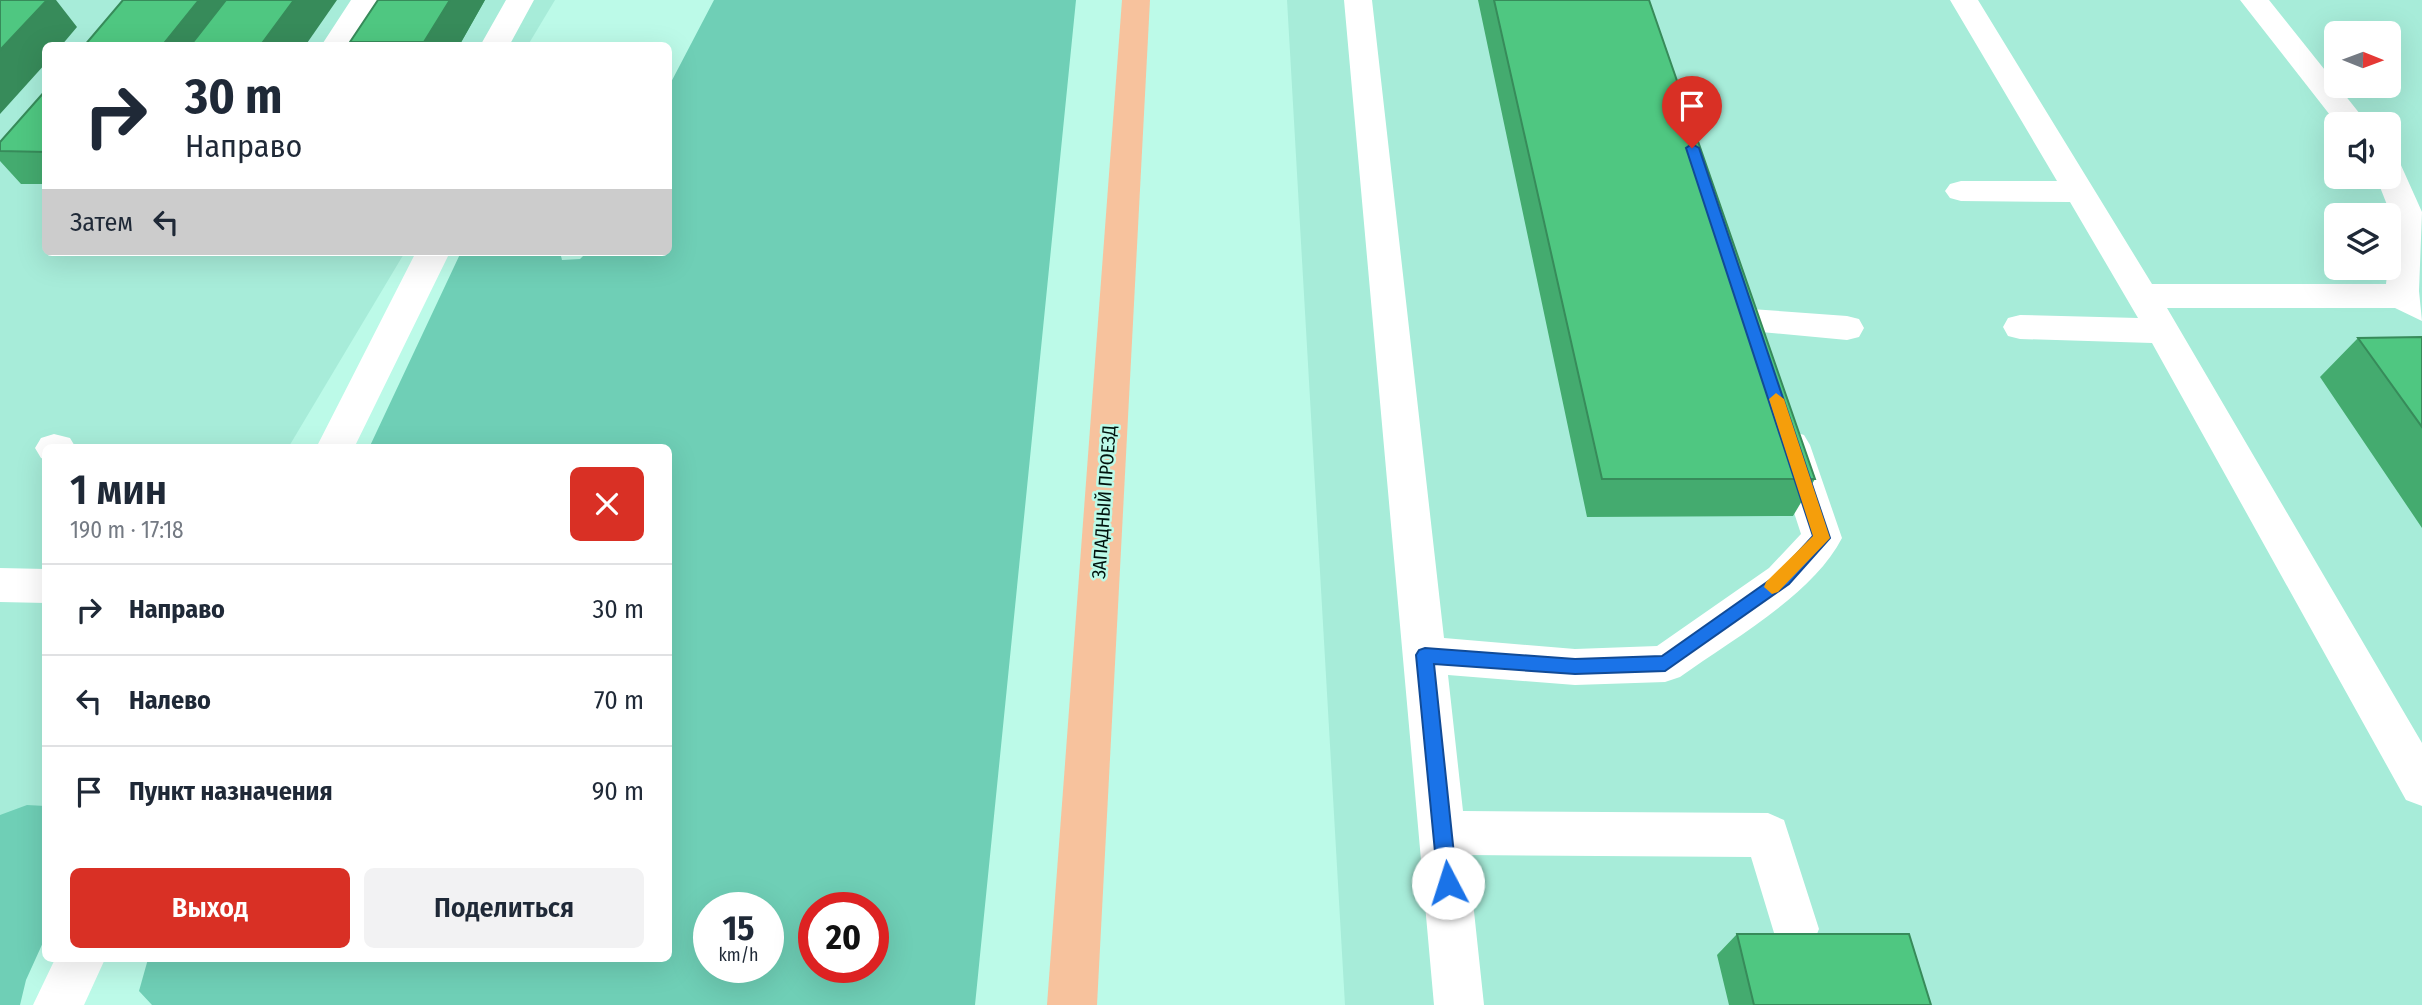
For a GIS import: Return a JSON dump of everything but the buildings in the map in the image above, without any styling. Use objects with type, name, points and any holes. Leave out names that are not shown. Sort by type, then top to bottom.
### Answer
[{"type":"main road","name":"ЗАПАДНЫЙ ПРОЕЗД","points":[[1072,1005],[1136,0]]},
{"type":"lane","points":[[338,42],[365,0]]},
{"type":"lane","points":[[496,42],[520,0]]},
{"type":"lane","points":[[1358,0],[1459,1005]]},
{"type":"lane","points":[[1964,0],[2163,331],[2422,785]]},
{"type":"lane","points":[[2254,0],[2343,112]]},
{"type":"lane","points":[[2401,169],[2422,169]]},
{"type":"lane","points":[[2141,296],[2412,302],[2409,220],[2397,189]]},
{"type":"lane","points":[[1961,191],[2077,192]]},
{"type":"lane","points":[[337,444],[431,256]]},
{"type":"lane","points":[[1738,283],[1763,359]]},
{"type":"lane","points":[[1751,321],[1847,328]]},
{"type":"lane","points":[[2020,327],[2163,331]]},
{"type":"lane","points":[[1425,655],[1575,667],[1665,664],[1783,580],[1822,538],[1780,411]]},
{"type":"lane","points":[[0,585],[42,586]]},
{"type":"lane","points":[[1443,833],[1768,835],[1795,929]]},
{"type":"lane","points":[[58,1005],[80,962]]},
{"type":"shaded area","points":[[0,0],[555,0],[530,42],[42,42],[42,256],[403,256],[290,444],[42,444],[42,858],[0,929]]},
{"type":"shaded area","points":[[714,0],[1076,0],[975,1005],[152,1005],[139,991],[147,962],[672,962],[672,444],[371,444],[459,256],[561,256],[562,260],[580,259],[583,256],[672,256],[672,80]]},
{"type":"shaded area","points":[[1287,0],[2422,0],[2422,1005],[1345,1005]]},
{"type":"shaded area","points":[[27,805],[42,806],[42,945],[26,980],[20,1005],[0,1005],[0,815]]},
{"type":"slow traffic","points":[[1772,587],[1783,580],[1822,538],[1776,399]]},
{"type":"route","points":[[1448,883],[1425,655],[1575,667],[1665,664],[1783,580],[1822,538],[1692,148]]}]
